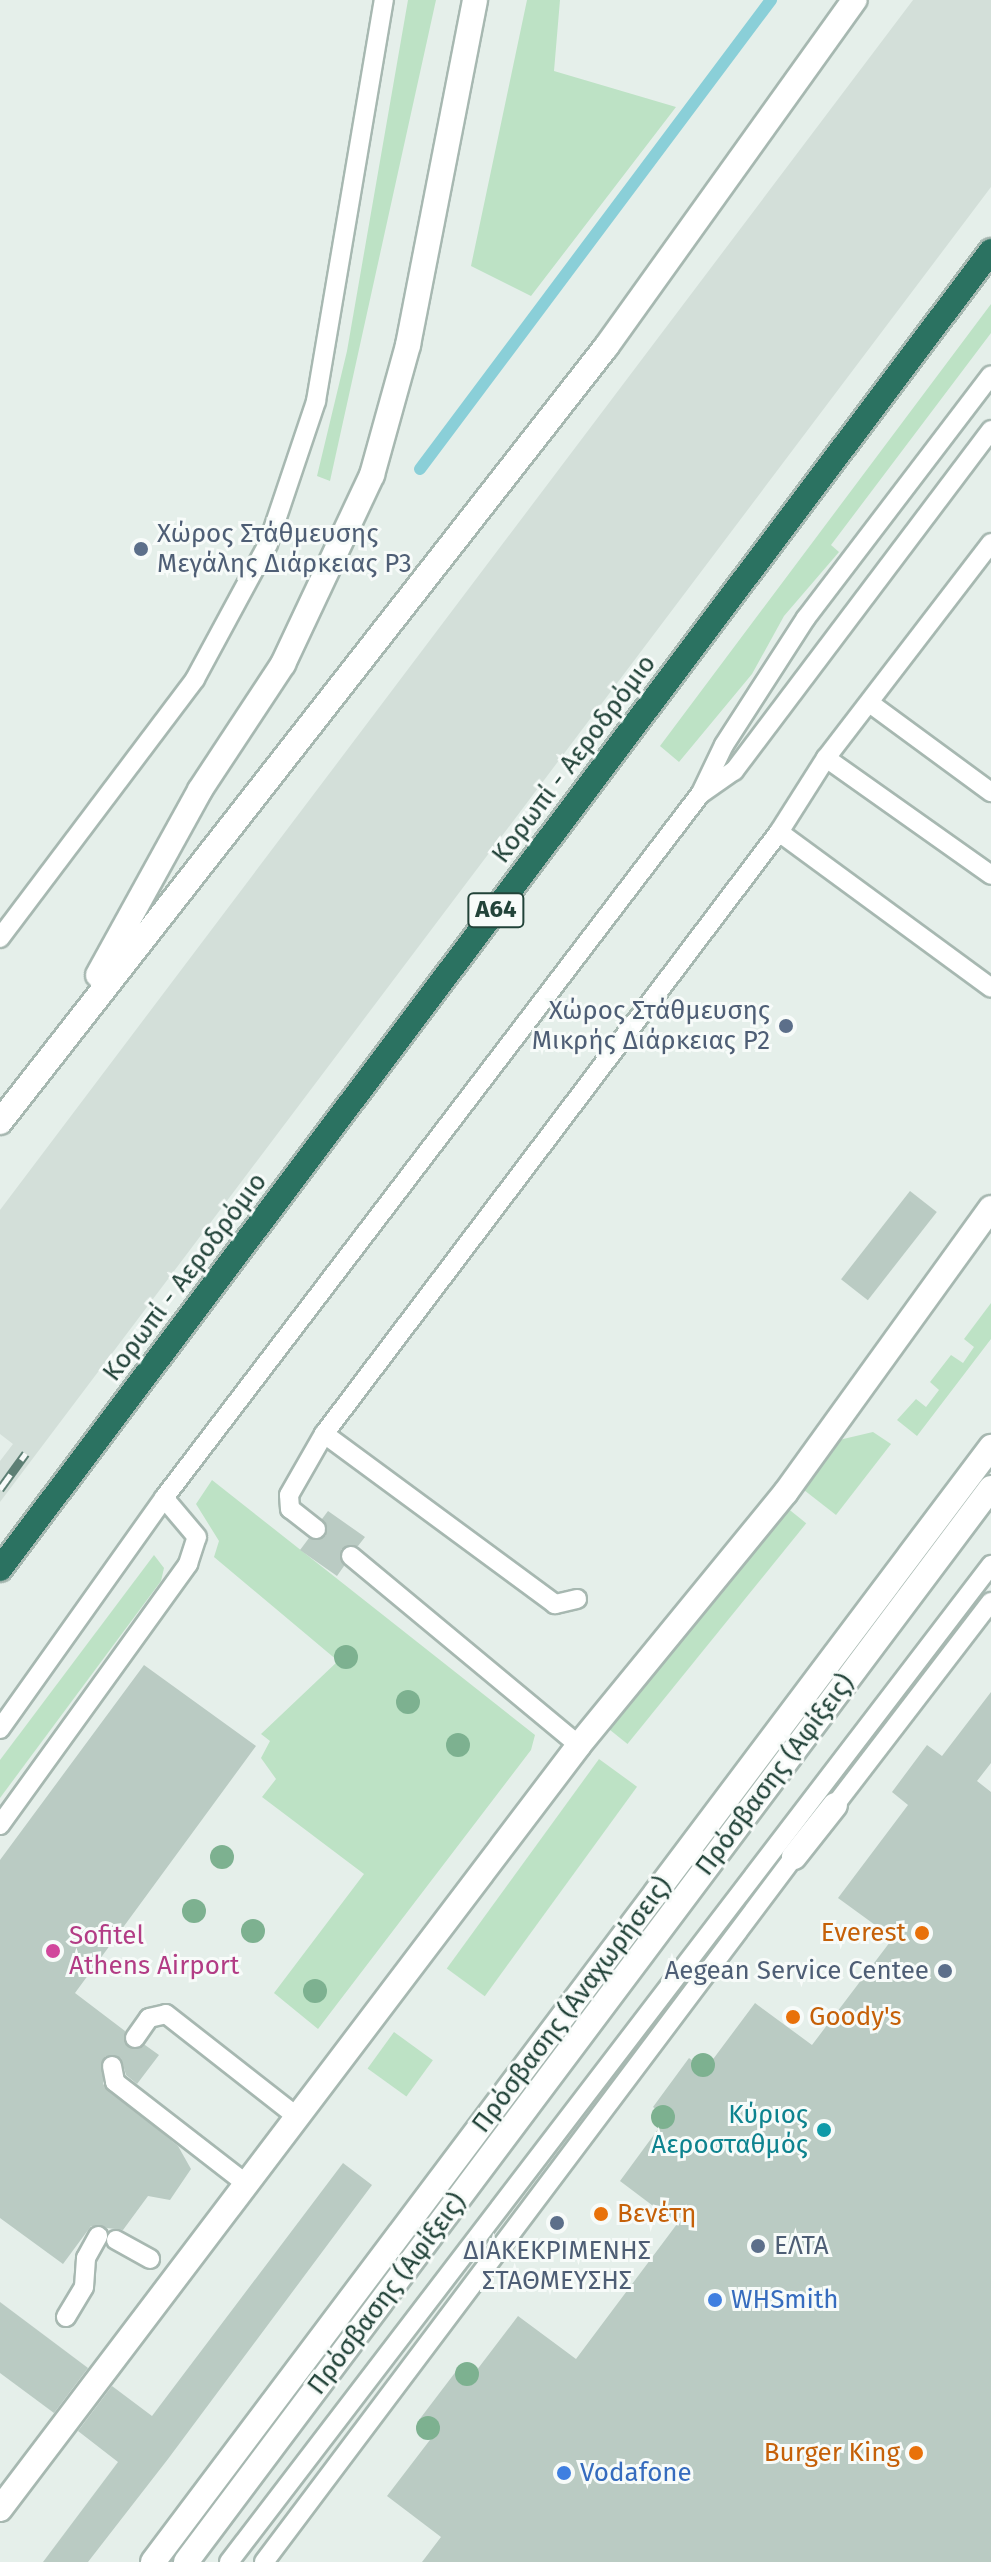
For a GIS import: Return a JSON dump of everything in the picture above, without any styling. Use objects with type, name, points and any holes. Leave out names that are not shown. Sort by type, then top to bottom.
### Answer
[{"type":"highway","name":"Κορωπί - Αεροδρόμιο","points":[[0,1569],[991,251]]},
{"type":"street","points":[[0,1122],[606,347],[854,0]]},
{"type":"street","points":[[66,1034],[200,790],[283,664],[372,475],[408,345],[474,2]]},
{"type":"street","points":[[0,2509],[295,2115],[579,1745],[786,1492],[991,1208]]},
{"type":"street","name":"Πρόσβασης (Αναχωρήσεις)","points":[[153,2562],[991,1447]]},
{"type":"street","name":"Πρόσβασης (Αφίξεις)","points":[[186,2562],[991,1488]]},
{"type":"street","points":[[794,1857],[835,1805]]},
{"type":"lane","points":[[0,938],[195,679],[273,531],[316,401],[384,0]]},
{"type":"lane","points":[[0,1729],[164,1498],[701,793],[724,745],[852,560],[991,375]]},
{"type":"lane","points":[[701,793],[734,771],[991,430]]},
{"type":"lane","points":[[316,1529],[290,1509],[289,1495],[324,1434],[779,832],[826,758],[871,704],[991,543]]},
{"type":"lane","points":[[871,704],[991,792]]},
{"type":"lane","points":[[826,758],[991,875]]},
{"type":"lane","points":[[779,832],[991,988]]},
{"type":"lane","points":[[324,1434],[555,1604],[577,1599]]},
{"type":"lane","points":[[0,1825],[188,1564],[197,1537],[164,1498]]},
{"type":"lane","points":[[351,1556],[579,1745]]},
{"type":"lane","points":[[229,2562],[991,1565]]},
{"type":"lane","points":[[835,1805],[991,1602]]},
{"type":"lane","points":[[264,2562],[794,1857]]},
{"type":"lane","points":[[135,2038],[149,2018],[166,2014],[295,2115]]},
{"type":"lane","points":[[112,2066],[115,2082],[245,2183]]},
{"type":"lane","points":[[66,2317],[84,2287],[86,2258],[107,2238],[150,2259]]},
{"type":"shaded area","points":[[913,0],[991,0],[991,187],[0,1502],[0,1461],[13,1444],[0,1434],[0,1210]]},
{"type":"green space","points":[[408,0],[436,0],[330,481],[317,476],[347,351]]},
{"type":"green space","points":[[527,0],[560,0],[554,71],[676,107],[531,296],[471,266]]},
{"type":"green space","points":[[991,304],[991,333],[831,545],[839,552],[784,616],[752,674],[679,762],[660,746]]},
{"type":"green space","points":[[991,1303],[991,1339],[917,1436],[897,1420],[916,1399],[926,1407],[939,1390],[930,1382],[951,1355],[963,1363],[974,1347],[964,1339]]},
{"type":"green space","points":[[873,1432],[891,1444],[836,1515],[804,1490],[839,1440]]},
{"type":"green space","points":[[212,1480],[535,1735],[531,1750],[318,2029],[274,1993],[364,1874],[262,1797],[276,1779],[261,1758],[270,1741],[261,1734],[338,1661],[214,1557],[219,1541],[196,1504]]},
{"type":"green space","points":[[786,1507],[806,1523],[627,1744],[607,1728]]},
{"type":"green space","points":[[154,1555],[164,1568],[161,1581],[0,1798],[0,1760]]},
{"type":"green space","points":[[599,1759],[637,1787],[485,1996],[447,1969]]},
{"type":"green space","points":[[394,2032],[433,2060],[406,2097],[368,2068]]},
{"type":"building","points":[[910,1191],[937,1212],[868,1300],[841,1279]]},
{"type":"building","points":[[328,1511],[365,1537],[358,1546],[341,1549],[344,1566],[337,1576],[300,1550],[309,1538],[326,1536],[322,1519]]},
{"type":"building","name":"Sofitel Athens Airport","points":[[144,1665],[256,1746],[75,1993],[125,2031],[128,2047],[145,2045],[159,2055],[137,2084],[126,2075],[121,2058],[105,2056],[103,2084],[178,2146],[191,2169],[170,2200],[148,2196],[123,2230],[91,2226],[63,2264],[0,2218],[0,1860]]},
{"type":"building","name":"Κύριος Αεροσταθμός","points":[[991,1692],[991,1763],[977,1781],[991,1792],[991,2562],[422,2562],[441,2537],[387,2496],[436,2432],[419,2420],[457,2370],[470,2379],[518,2316],[576,2359],[677,2224],[620,2181],[667,2117],[653,2107],[689,2058],[705,2070],[755,2003],[812,2045],[893,1938],[838,1898],[908,1805],[892,1792],[927,1745],[942,1756]]},
{"type":"building","points":[[343,2163],[372,2185],[168,2459],[88,2562],[43,2562],[118,2462],[78,2431],[112,2386],[152,2416]]},
{"type":"building","points":[[0,2302],[88,2368],[54,2413],[0,2373]]},
{"type":"waterway","points":[[420,469],[771,0]]},
{"type":"railway","points":[[0,1489],[26,1453]]},
{"type":"place","name":"Χώρος Στάθμευσης Μεγάλης Διάρκειας P3","points":[[141,549]]},
{"type":"place","name":"Χώρος Στάθμευσης Μικρής Διάρκειας P2","points":[[786,1026]]},
{"type":"place","name":"Everest","points":[[922,1933]]},
{"type":"place","name":"Sofitel Athens Airport","points":[[53,1951]]},
{"type":"place","name":"Aegean Service Centee","points":[[945,1971]]},
{"type":"place","name":"Goody's","points":[[793,2017]]},
{"type":"place","name":"Κύριος Αεροσταθμός","points":[[824,2130]]},
{"type":"place","name":"Βενέτη","points":[[601,2214]]},
{"type":"place","name":"ΔΙΑΚΕΚΡΙΜΕΝΗΣ ΣΤΑΘΜΕΥΣΗΣ","points":[[557,2223]]},
{"type":"place","name":"ΕΛΤΑ","points":[[758,2246]]},
{"type":"place","name":"WHSmith","points":[[715,2300]]},
{"type":"place","name":"Burger King","points":[[916,2453]]},
{"type":"place","name":"Vodafone","points":[[564,2473]]}]
